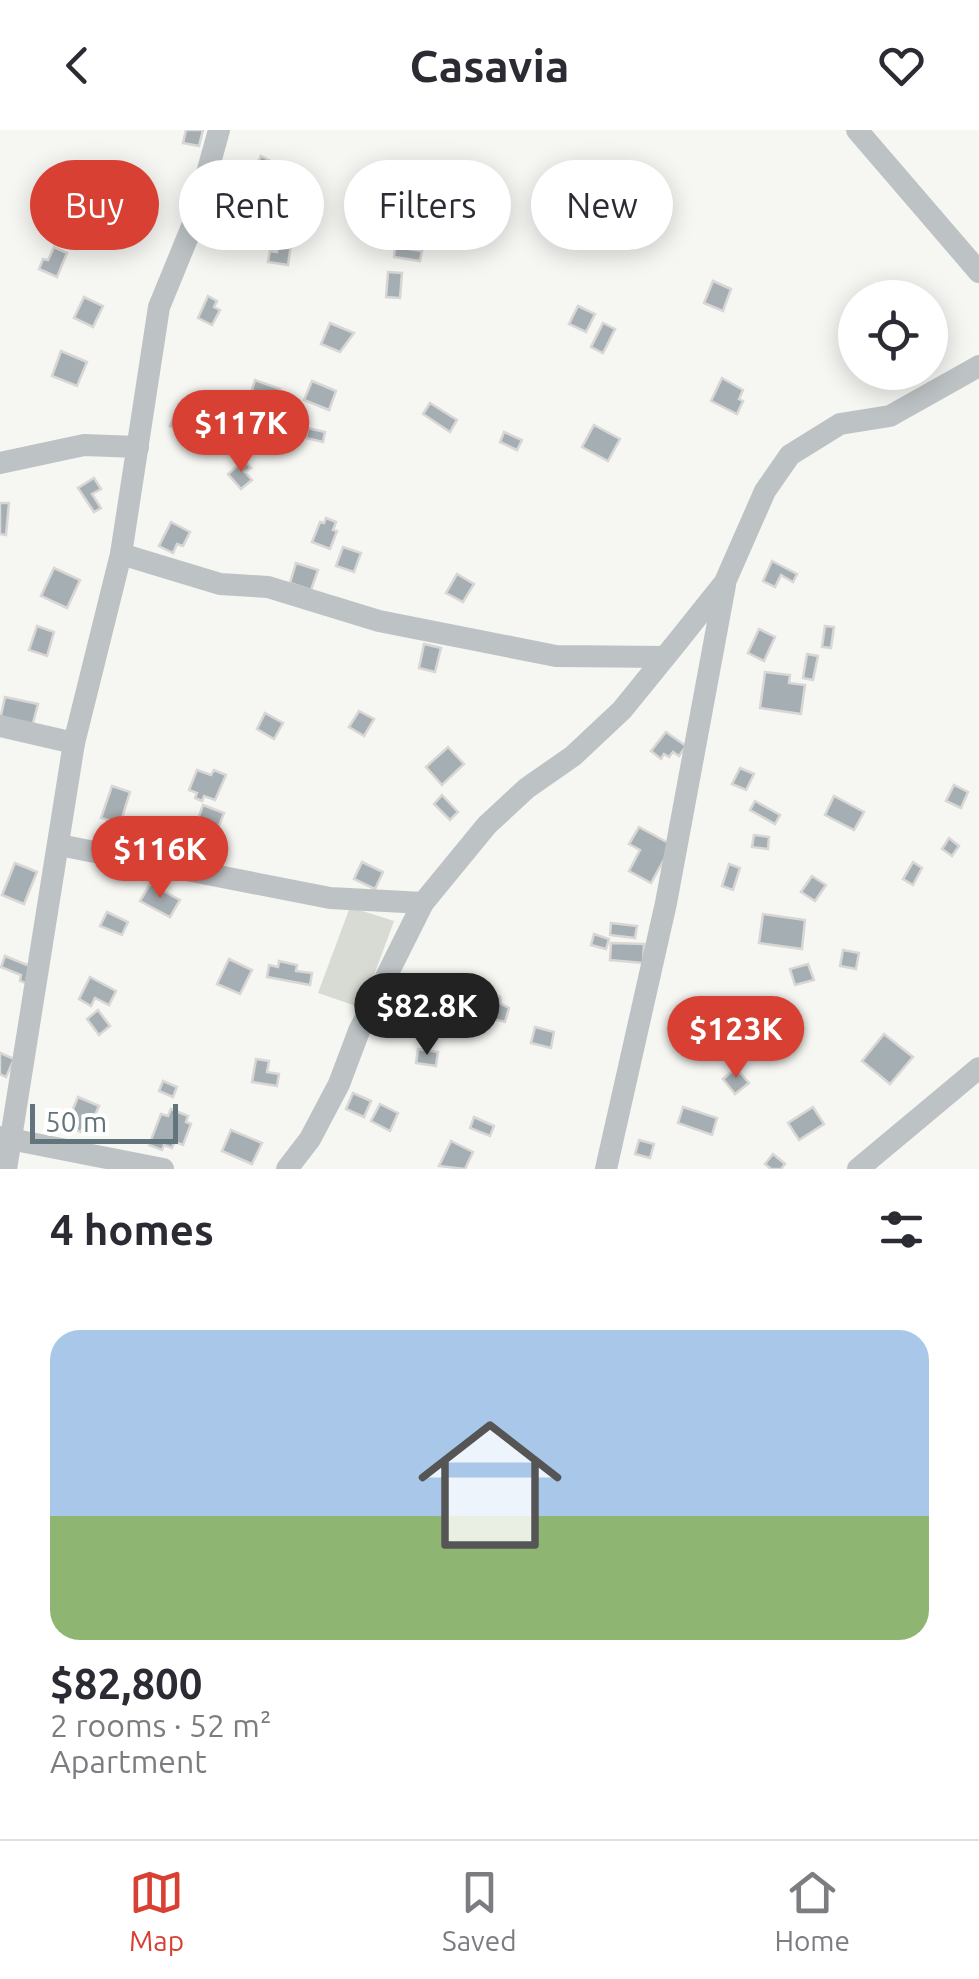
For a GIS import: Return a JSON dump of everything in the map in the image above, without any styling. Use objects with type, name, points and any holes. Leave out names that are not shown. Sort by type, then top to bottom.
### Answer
[{"type":"street","points":[[6,1169],[6,1139],[74,743],[121,554],[159,307],[193,224],[220,130]]},
{"type":"street","points":[[857,130],[979,272]]},
{"type":"street","points":[[606,1169],[666,902],[726,582],[765,491],[790,455],[840,424],[890,416],[979,366]]},
{"type":"street","points":[[0,463],[84,445],[138,447]]},
{"type":"street","points":[[121,554],[220,584],[268,587],[378,621],[556,656],[665,658]]},
{"type":"street","points":[[286,1169],[310,1139],[339,1084],[359,1031],[423,903],[488,825],[622,710],[726,582]]},
{"type":"street","points":[[0,726],[74,743]]},
{"type":"street","points":[[59,845],[330,898],[423,903]]},
{"type":"street","points":[[858,1169],[979,1068]]},
{"type":"street","points":[[6,1139],[163,1169]]},
{"type":"shaded area","points":[[350,907],[394,921],[362,1008],[318,993]]},
{"type":"building","points":[[186,130],[203,130],[199,146],[183,143]]},
{"type":"building","points":[[53,250],[67,253],[57,277],[39,269],[43,259],[48,260]]},
{"type":"building","points":[[290,250],[288,265],[268,262],[270,251]]},
{"type":"building","points":[[395,250],[422,251],[420,261],[394,257]]},
{"type":"building","points":[[388,272],[402,273],[400,298],[386,297]]},
{"type":"building","points":[[713,281],[731,289],[723,311],[704,303]]},
{"type":"building","points":[[208,296],[217,301],[214,307],[220,310],[212,325],[198,318]]},
{"type":"building","points":[[84,297],[103,306],[93,327],[74,318]]},
{"type":"building","points":[[578,306],[595,314],[586,332],[569,324]]},
{"type":"building","points":[[330,323],[354,333],[340,352],[321,344]]},
{"type":"building","points":[[603,323],[615,329],[603,353],[591,347]]},
{"type":"building","points":[[61,351],[87,362],[77,386],[52,376]]},
{"type":"building","points":[[722,378],[743,390],[737,414],[711,401]]},
{"type":"building","points":[[255,380],[280,389],[277,399],[252,390]]},
{"type":"building","points":[[312,381],[336,391],[329,410],[304,400]]},
{"type":"building","points":[[430,403],[457,420],[450,432],[423,414]]},
{"type":"building","points":[[177,409],[189,413],[182,431],[170,426]]},
{"type":"building","points":[[191,415],[203,419],[195,442],[183,438]]},
{"type":"building","points":[[594,425],[620,439],[608,461],[582,447]]},
{"type":"building","points":[[308,428],[325,432],[323,442],[306,438]]},
{"type":"building","points":[[504,432],[522,440],[517,450],[500,442]]},
{"type":"building","points":[[244,460],[251,468],[245,472],[252,480],[241,489],[228,474]]},
{"type":"building","points":[[94,478],[101,489],[92,494],[101,508],[94,512],[78,488]]},
{"type":"building","points":[[0,503],[9,503],[6,535],[0,534]]},
{"type":"building","points":[[326,518],[336,522],[330,549],[312,542],[320,522],[324,523]]},
{"type":"building","points":[[171,522],[190,532],[183,546],[177,544],[173,553],[159,546]]},
{"type":"building","points":[[343,547],[361,553],[354,572],[336,566]]},
{"type":"building","points":[[772,561],[797,574],[793,582],[781,575],[775,587],[763,581]]},
{"type":"building","points":[[296,563],[318,570],[311,590],[290,583]]},
{"type":"building","points":[[54,568],[80,580],[67,608],[41,596]]},
{"type":"building","points":[[457,574],[474,584],[463,602],[446,593]]},
{"type":"building","points":[[37,626],[54,632],[47,656],[29,650]]},
{"type":"building","points":[[825,626],[834,627],[831,648],[822,647]]},
{"type":"building","points":[[759,629],[775,637],[764,661],[748,653]]},
{"type":"building","points":[[424,644],[441,648],[435,672],[419,668]]},
{"type":"building","points":[[807,654],[818,656],[813,680],[803,678]]},
{"type":"building","points":[[765,672],[790,675],[789,683],[805,685],[801,714],[760,708]]},
{"type":"building","points":[[5,697],[38,704],[32,727],[0,720]]},
{"type":"building","points":[[359,711],[374,719],[364,736],[349,727]]},
{"type":"building","points":[[265,713],[283,723],[274,739],[257,729]]},
{"type":"building","points":[[666,732],[686,746],[679,756],[673,752],[661,759],[651,751]]},
{"type":"building","points":[[448,747],[464,764],[442,785],[426,767]]},
{"type":"building","points":[[740,768],[754,774],[746,790],[732,784]]},
{"type":"building","points":[[197,770],[226,775],[215,800],[204,796],[202,801],[189,790]]},
{"type":"building","points":[[954,785],[968,792],[961,808],[946,801]]},
{"type":"building","points":[[112,786],[130,792],[120,824],[101,818]]},
{"type":"building","points":[[442,795],[458,812],[450,820],[434,804]]},
{"type":"building","points":[[834,796],[864,812],[854,830],[825,815]]},
{"type":"building","points":[[755,801],[780,815],[775,824],[750,810]]},
{"type":"building","points":[[203,805],[224,813],[217,831],[196,824]]},
{"type":"building","points":[[639,827],[672,845],[651,883],[629,871],[640,850],[629,844]]},
{"type":"building","points":[[754,835],[769,837],[768,849],[752,847]]},
{"type":"building","points":[[949,838],[959,846],[952,856],[942,849]]},
{"type":"building","points":[[362,862],[383,872],[375,889],[354,879]]},
{"type":"building","points":[[913,862],[922,868],[913,885],[903,879]]},
{"type":"building","points":[[15,863],[37,872],[24,904],[2,895]]},
{"type":"building","points":[[729,864],[740,868],[733,890],[722,886]]},
{"type":"building","points":[[812,876],[826,885],[815,901],[801,892]]},
{"type":"building","points":[[150,884],[180,900],[170,917],[140,901]]},
{"type":"building","points":[[107,912],[128,922],[122,935],[100,926]]},
{"type":"building","points":[[763,914],[805,920],[802,949],[759,943]]},
{"type":"building","points":[[611,923],[637,926],[635,938],[610,935]]},
{"type":"building","points":[[594,934],[609,939],[606,949],[591,945]]},
{"type":"building","points":[[611,943],[644,944],[643,963],[610,960]]},
{"type":"building","points":[[843,950],[859,953],[856,969],[840,966]]},
{"type":"building","points":[[5,956],[37,969],[31,985],[20,981],[21,975],[1,967]]},
{"type":"building","points":[[229,959],[252,970],[240,994],[217,984]]},
{"type":"building","points":[[279,961],[297,965],[296,971],[312,973],[310,985],[267,977],[269,965],[278,967]]},
{"type":"building","points":[[808,964],[814,980],[795,985],[790,969]]},
{"type":"building","points":[[90,977],[116,991],[109,1005],[95,998],[91,1006],[79,999]]},
{"type":"building","points":[[492,994],[509,1008],[505,1022],[486,1017]]},
{"type":"building","points":[[98,1010],[110,1026],[99,1035],[87,1019]]},
{"type":"building","points":[[535,1027],[554,1032],[551,1048],[531,1043]]},
{"type":"building","points":[[884,1034],[913,1057],[890,1084],[862,1061]]},
{"type":"building","points":[[418,1049],[438,1052],[436,1066],[416,1063]]},
{"type":"building","points":[[0,1053],[14,1059],[6,1077],[0,1074]]},
{"type":"building","points":[[256,1059],[269,1061],[267,1072],[279,1074],[277,1086],[252,1082]]},
{"type":"building","points":[[736,1068],[749,1083],[735,1094],[723,1079]]},
{"type":"building","points":[[163,1081],[177,1087],[173,1097],[159,1091]]},
{"type":"building","points":[[353,1093],[371,1101],[364,1117],[346,1109]]},
{"type":"building","points":[[78,1097],[99,1106],[90,1126],[84,1124],[81,1132],[75,1129],[77,1123],[69,1119]]},
{"type":"building","points":[[380,1104],[398,1113],[390,1131],[371,1121]]},
{"type":"building","points":[[683,1107],[717,1118],[712,1135],[678,1123]]},
{"type":"building","points":[[813,1107],[824,1124],[799,1140],[788,1123]]},
{"type":"building","points":[[171,1109],[188,1116],[186,1122],[191,1124],[183,1145],[175,1142],[172,1148],[164,1145],[162,1150],[149,1145],[161,1114],[168,1116]]},
{"type":"building","points":[[474,1117],[494,1126],[490,1136],[470,1128]]},
{"type":"building","points":[[231,1130],[262,1143],[252,1164],[222,1151]]},
{"type":"building","points":[[639,1140],[654,1144],[650,1158],[635,1154]]},
{"type":"building","points":[[451,1141],[473,1152],[465,1169],[439,1166]]},
{"type":"building","points":[[773,1154],[785,1164],[781,1169],[765,1164]]}]
